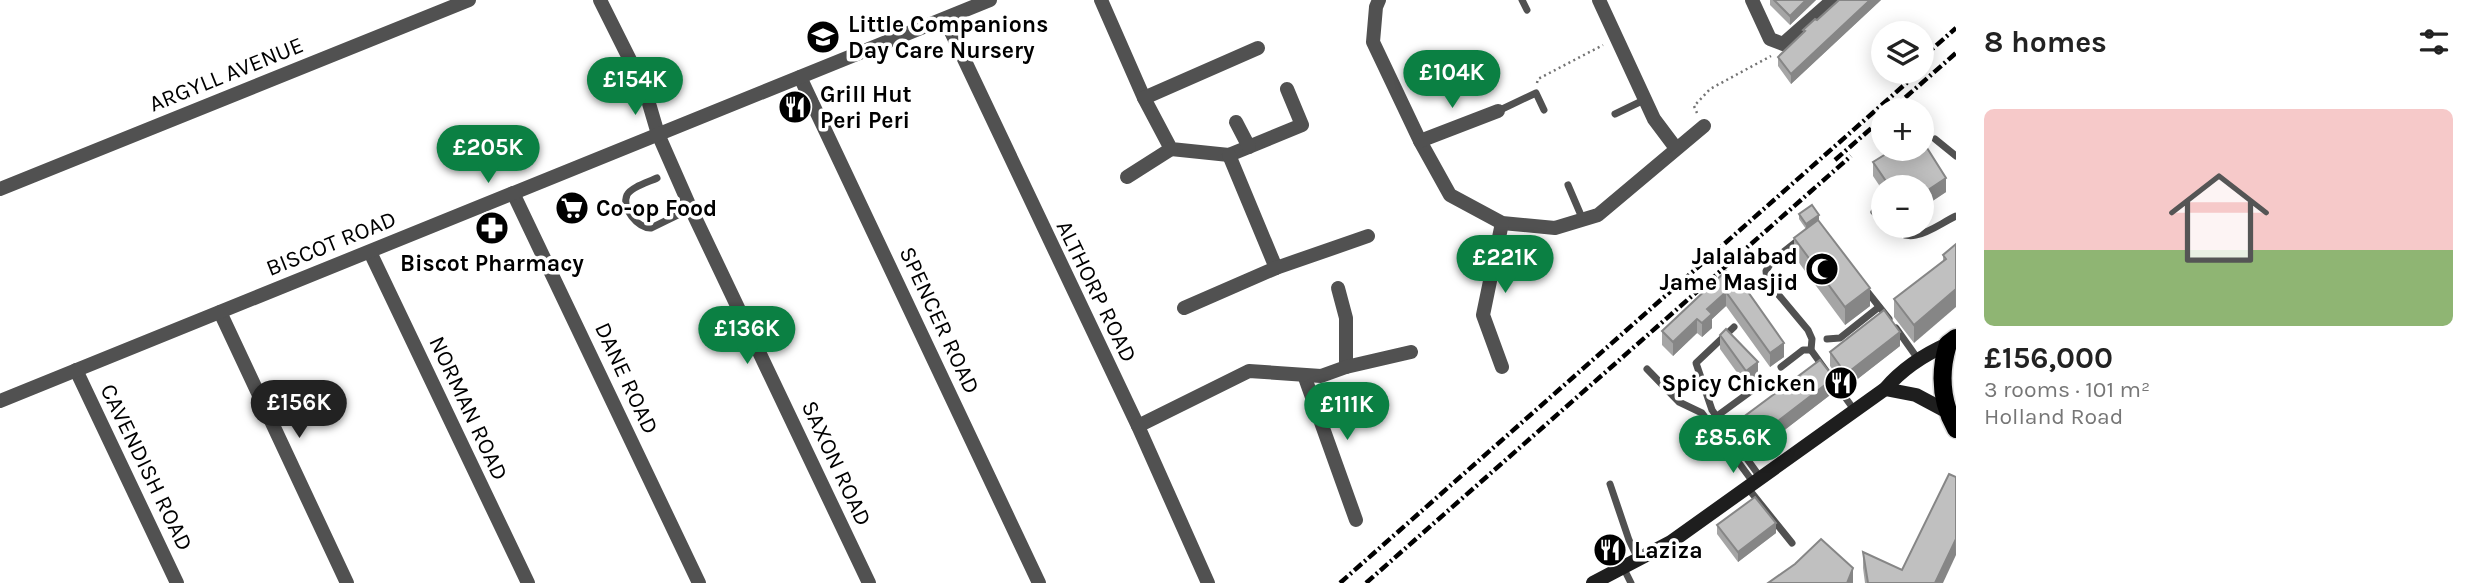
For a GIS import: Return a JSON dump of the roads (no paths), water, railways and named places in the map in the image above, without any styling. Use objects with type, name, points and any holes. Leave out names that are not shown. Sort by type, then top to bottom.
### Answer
[{"type":"main road","points":[[1593,583],[1671,542],[1885,389],[1897,375],[1918,359],[1952,341]]},
{"type":"main road","points":[[1952,341],[1942,365],[1946,411],[1956,429]]},
{"type":"main road","points":[[1885,389],[1916,395],[1946,411]]},
{"type":"street","name":"ARGYLL AVENUE","points":[[0,189],[469,0]]},
{"type":"street","name":"SAXON ROAD","points":[[600,0],[645,90],[658,134],[691,209],[869,583]]},
{"type":"street","name":"BISCOT ROAD","points":[[0,401],[990,0]]},
{"type":"street","points":[[1101,0],[1144,98],[1171,149]]},
{"type":"street","points":[[1379,0],[1373,42],[1420,141],[1450,195],[1502,223],[1555,228],[1598,215],[1704,125]]},
{"type":"street","points":[[1599,0],[1654,119],[1675,148]]},
{"type":"street","points":[[1752,0],[1770,39],[1783,44],[1833,0]]},
{"type":"street","name":"ALTHORP ROAD","points":[[945,19],[1138,426],[1208,583]]},
{"type":"street","points":[[1144,98],[1258,48]]},
{"type":"street","name":"SPENCER ROAD","points":[[800,78],[1039,583]]},
{"type":"street","points":[[1127,177],[1171,149],[1229,155],[1302,125],[1287,89]]},
{"type":"street","points":[[1420,141],[1498,111]]},
{"type":"street","points":[[1236,122],[1249,147]]},
{"type":"street","points":[[1229,155],[1276,268]]},
{"type":"street","name":"DANE ROAD","points":[[513,193],[699,583]]},
{"type":"street","points":[[1502,223],[1483,315],[1502,367]]},
{"type":"street","points":[[1184,308],[1276,268],[1368,236]]},
{"type":"street","name":"NORMAN ROAD","points":[[370,252],[528,583]]},
{"type":"street","points":[[1338,288],[1346,318],[1346,367]]},
{"type":"street","points":[[220,312],[347,583]]},
{"type":"street","points":[[1138,426],[1249,371],[1321,376],[1346,367],[1412,352]]},
{"type":"street","name":"CAVENDISH ROAD","points":[[76,370],[177,583]]},
{"type":"street","points":[[1304,375],[1356,520]]},
{"type":"lane","points":[[1522,0],[1527,10]]},
{"type":"lane","points":[[1498,111],[1535,93],[1544,110]]},
{"type":"lane","points":[[1615,114],[1645,99]]},
{"type":"lane","points":[[1935,139],[1956,156]]},
{"type":"lane","points":[[657,178],[631,190],[626,196],[635,222],[646,229],[651,228],[691,209]]},
{"type":"lane","points":[[1568,185],[1583,219]]},
{"type":"lane","points":[[1934,228],[1956,216]]},
{"type":"lane","points":[[1810,232],[1772,261],[1766,271],[1768,281],[1808,330],[1812,339],[1811,350],[1855,411]]},
{"type":"lane","points":[[1863,286],[1918,359]]},
{"type":"lane","points":[[1827,339],[1840,338],[1879,307]]},
{"type":"lane","points":[[1734,327],[1696,363],[1712,410],[1791,543]]},
{"type":"lane","points":[[1781,367],[1803,350],[1811,350]]},
{"type":"lane","points":[[1647,369],[1679,402],[1702,413],[1754,482]]},
{"type":"lane","points":[[1717,416],[1754,389]]},
{"type":"lane","points":[[1610,484],[1638,559]]},
{"type":"lane","points":[[1623,568],[1631,583]]},
{"type":"railway","points":[[1934,47],[1956,28]]},
{"type":"railway","points":[[1905,98],[1956,53]]},
{"type":"railway","points":[[1340,583],[1905,84]]},
{"type":"railway","points":[[1835,160],[1871,128]]},
{"type":"railway","points":[[1366,583],[1851,156]]},
{"type":"place","name":"Little Companions Day Care Nursery","points":[[823,37]]},
{"type":"place","name":"Grill Hut Peri Peri","points":[[795,107]]},
{"type":"place","name":"Co-op Food","points":[[572,208]]},
{"type":"place","name":"Biscot Pharmacy","points":[[492,228]]},
{"type":"place","name":"Jalalabad Jame Masjid","points":[[1822,269]]},
{"type":"place","name":"Spicy Chicken","points":[[1841,383]]},
{"type":"place","name":"Laziza","points":[[1610,550]]}]
